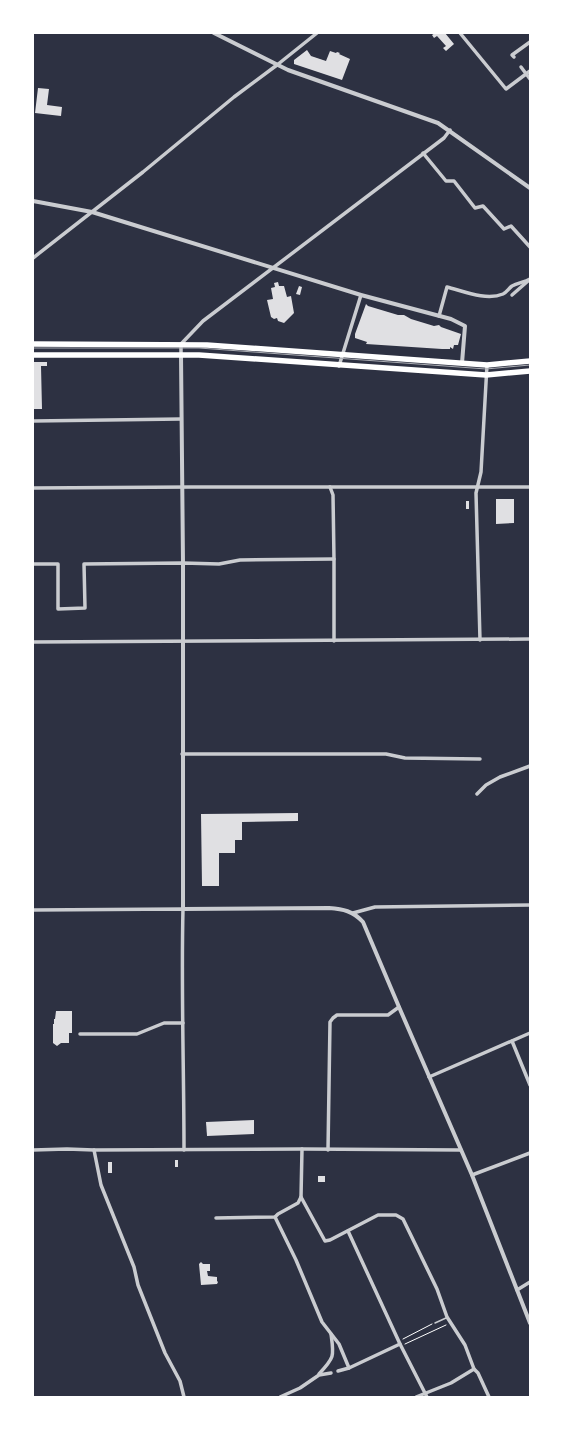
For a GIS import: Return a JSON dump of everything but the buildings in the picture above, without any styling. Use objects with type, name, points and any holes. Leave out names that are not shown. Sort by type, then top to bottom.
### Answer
[{"type":"main road","points":[[33,344],[182,344],[487,365],[530,361]]},
{"type":"main road","points":[[33,355],[181,355],[486,375],[530,371]]},
{"type":"street","points":[[214,33],[288,70],[438,123],[450,130],[530,188]]},
{"type":"street","points":[[33,258],[234,97],[317,33]]},
{"type":"street","points":[[460,33],[506,89],[530,71]]},
{"type":"street","points":[[514,57],[512,55],[530,42]]},
{"type":"street","points":[[521,67],[530,79]]},
{"type":"street","points":[[184,1150],[184,1023],[182,952],[182,344],[203,321],[444,138],[450,130]]},
{"type":"street","points":[[423,153],[446,182],[454,181],[475,208],[483,206],[504,229],[511,226],[530,247]]},
{"type":"street","points":[[33,201],[92,212],[361,295],[439,316],[465,326],[462,363]]},
{"type":"street","points":[[439,316],[447,286],[485,296],[497,296],[505,294],[511,286],[522,281],[529,280]]},
{"type":"street","points":[[512,295],[529,280]]},
{"type":"street","points":[[340,366],[361,295]]},
{"type":"street","points":[[480,640],[476,493],[481,472],[487,365]]},
{"type":"street","points":[[33,421],[181,419]]},
{"type":"street","points":[[330,487],[333,494],[334,641]]},
{"type":"street","points":[[33,488],[530,487]]},
{"type":"street","points":[[33,564],[58,564],[58,608],[85,608],[84,564],[219,564],[238,561],[334,559]]},
{"type":"street","points":[[33,642],[530,640]]},
{"type":"street","points":[[182,754],[386,754],[405,758],[480,759]]},
{"type":"street","points":[[477,794],[486,785],[500,777],[530,766]]},
{"type":"street","points":[[353,913],[375,907],[530,905]]},
{"type":"street","points":[[33,910],[329,908],[342,909],[353,913],[363,922],[366,928],[398,1007],[472,1175],[530,1323]]},
{"type":"street","points":[[328,1150],[330,1022],[337,1015],[388,1015],[398,1007]]},
{"type":"street","points":[[80,1034],[138,1034],[164,1023],[184,1023]]},
{"type":"street","points":[[429,1077],[530,1033]]},
{"type":"street","points":[[512,1041],[530,1085]]},
{"type":"street","points":[[216,1218],[275,1217],[298,1203],[301,1197],[302,1149]]},
{"type":"street","points":[[33,1150],[461,1150]]},
{"type":"street","points":[[94,1150],[96,1168],[101,1185],[134,1267],[138,1285],[162,1346],[180,1381],[184,1397]]},
{"type":"street","points":[[472,1175],[530,1153]]},
{"type":"street","points":[[301,1197],[325,1241],[330,1240],[378,1215],[396,1215],[404,1219],[437,1290],[447,1317],[465,1345],[474,1369],[478,1373],[489,1397]]},
{"type":"street","points":[[275,1217],[296,1260],[322,1322],[340,1344],[349,1368]]},
{"type":"street","points":[[348,1231],[400,1344],[427,1397]]},
{"type":"street","points":[[517,1290],[530,1282]]},
{"type":"street","points":[[280,1397],[300,1388],[319,1375],[333,1357],[334,1351],[331,1334]]},
{"type":"street","points":[[338,1371],[349,1368],[400,1344]]},
{"type":"street","points":[[416,1397],[451,1383],[474,1369]]},
{"type":"street","points":[[319,1375],[331,1373]]},
{"type":"lane","points":[[435,1323],[447,1317]]},
{"type":"path","points":[[400,1344],[435,1323]]},
{"type":"path","points":[[400,1344],[451,1323]]},
{"type":"tram line","points":[[33,348],[199,348],[486,369],[530,365]]}]
